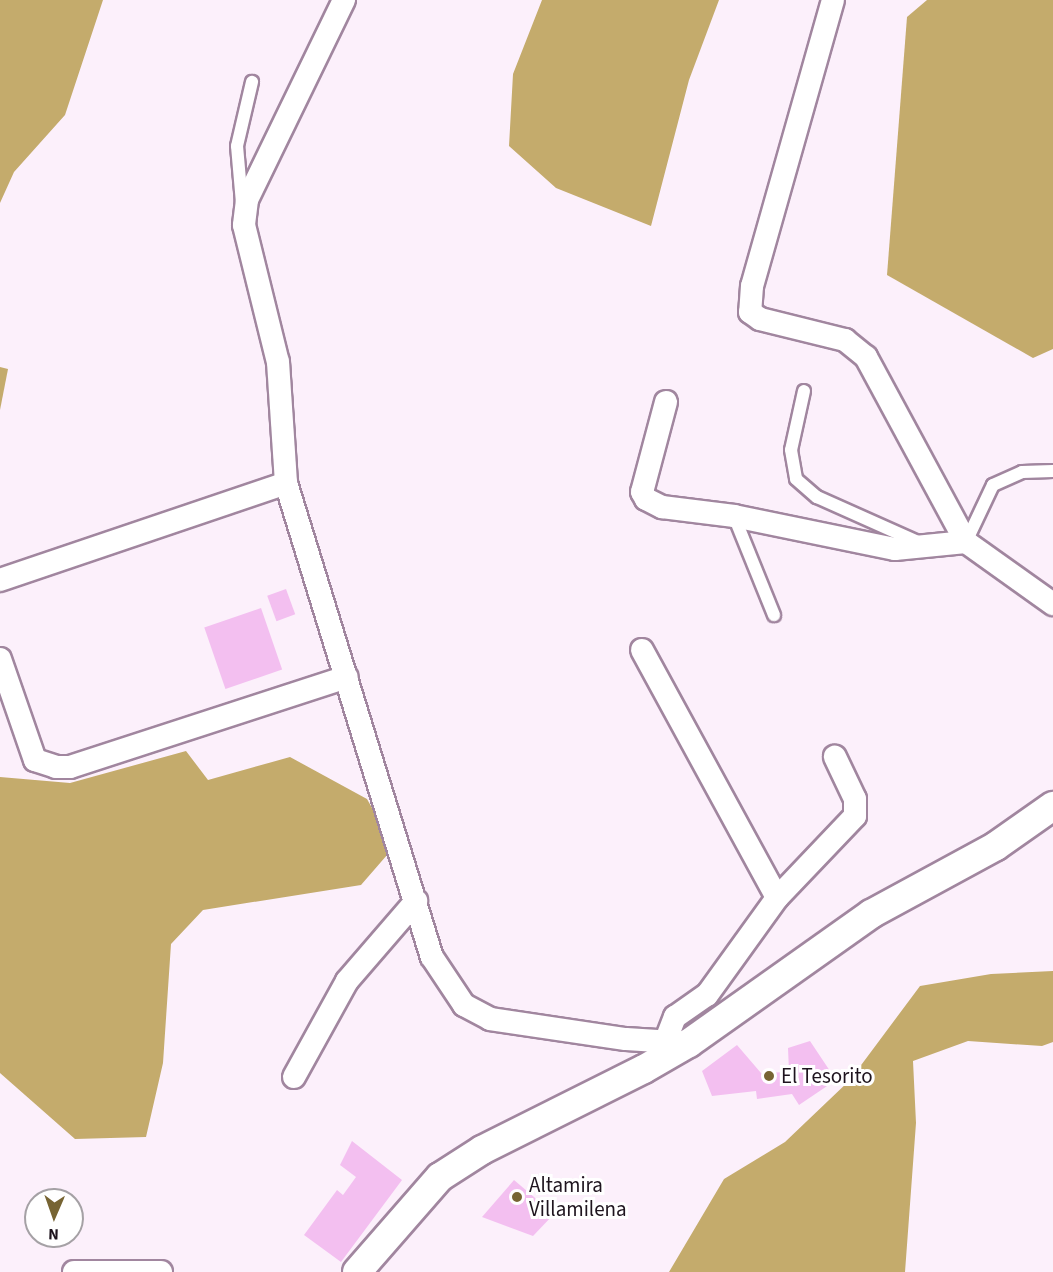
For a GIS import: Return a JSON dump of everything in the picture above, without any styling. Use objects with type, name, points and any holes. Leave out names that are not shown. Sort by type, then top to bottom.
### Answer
[{"type":"street","points":[[344,0],[247,200],[244,225],[279,362],[286,483],[432,957],[446,982],[464,1005],[490,1019],[626,1039],[677,1041]]},
{"type":"street","points":[[833,0],[752,286],[750,312],[760,320],[845,340],[866,357],[966,542],[1053,604]]},
{"type":"street","points":[[666,402],[642,492],[646,499],[662,507],[734,516],[895,549],[934,548],[966,542]]},
{"type":"street","points":[[0,580],[286,483]]},
{"type":"street","points":[[642,650],[777,898]]},
{"type":"street","points":[[0,659],[35,760],[56,767],[70,767],[347,677]]},
{"type":"street","points":[[677,1041],[675,1017],[707,995],[777,898],[855,816],[855,799],[835,757]]},
{"type":"street","points":[[357,1272],[440,1177],[482,1150],[644,1069],[677,1041],[871,914],[996,846],[1053,806]]},
{"type":"street","points":[[294,1077],[347,981],[416,902]]},
{"type":"street","points":[[74,1272],[161,1272]]},
{"type":"lane","points":[[244,225],[237,146],[252,82]]},
{"type":"lane","points":[[804,392],[791,450],[796,479],[817,497],[934,548]]},
{"type":"lane","points":[[966,542],[993,485],[1022,472],[1053,471]]},
{"type":"lane","points":[[734,516],[774,615]]},
{"type":"shaded area","points":[[0,0],[103,0],[65,115],[14,172],[0,203]]},
{"type":"shaded area","points":[[542,0],[719,0],[689,80],[651,226],[556,188],[509,146],[513,74]]},
{"type":"shaded area","points":[[927,0],[1053,0],[1053,349],[1033,358],[887,275],[907,17]]},
{"type":"shaded area","points":[[0,367],[8,369],[0,410]]},
{"type":"shaded area","points":[[186,751],[208,780],[290,757],[367,799],[394,847],[361,885],[203,910],[171,944],[163,1063],[146,1137],[75,1139],[0,1073],[0,777],[70,783]]},
{"type":"shaded area","points":[[1053,971],[1053,1042],[1042,1046],[968,1041],[913,1061],[916,1123],[905,1272],[669,1272],[724,1179],[785,1142],[850,1080],[920,986],[991,974]]},
{"type":"building","points":[[286,589],[295,614],[276,621],[267,596]]},
{"type":"building","points":[[261,608],[282,669],[225,689],[204,628]]},
{"type":"building","name":"El Tesorito","points":[[810,1041],[836,1080],[799,1105],[792,1094],[757,1099],[756,1091],[712,1096],[702,1071],[737,1045],[761,1073],[789,1072],[788,1048]]},
{"type":"building","points":[[352,1141],[402,1180],[341,1262],[304,1235],[337,1190],[343,1195],[356,1177],[340,1165]]},
{"type":"building","name":"Altamira Villamilena","points":[[514,1180],[554,1214],[533,1236],[482,1217]]},
{"type":"place","name":"El Tesorito","points":[[769,1076]]},
{"type":"place","name":"Altamira Villamilena","points":[[517,1197]]}]
